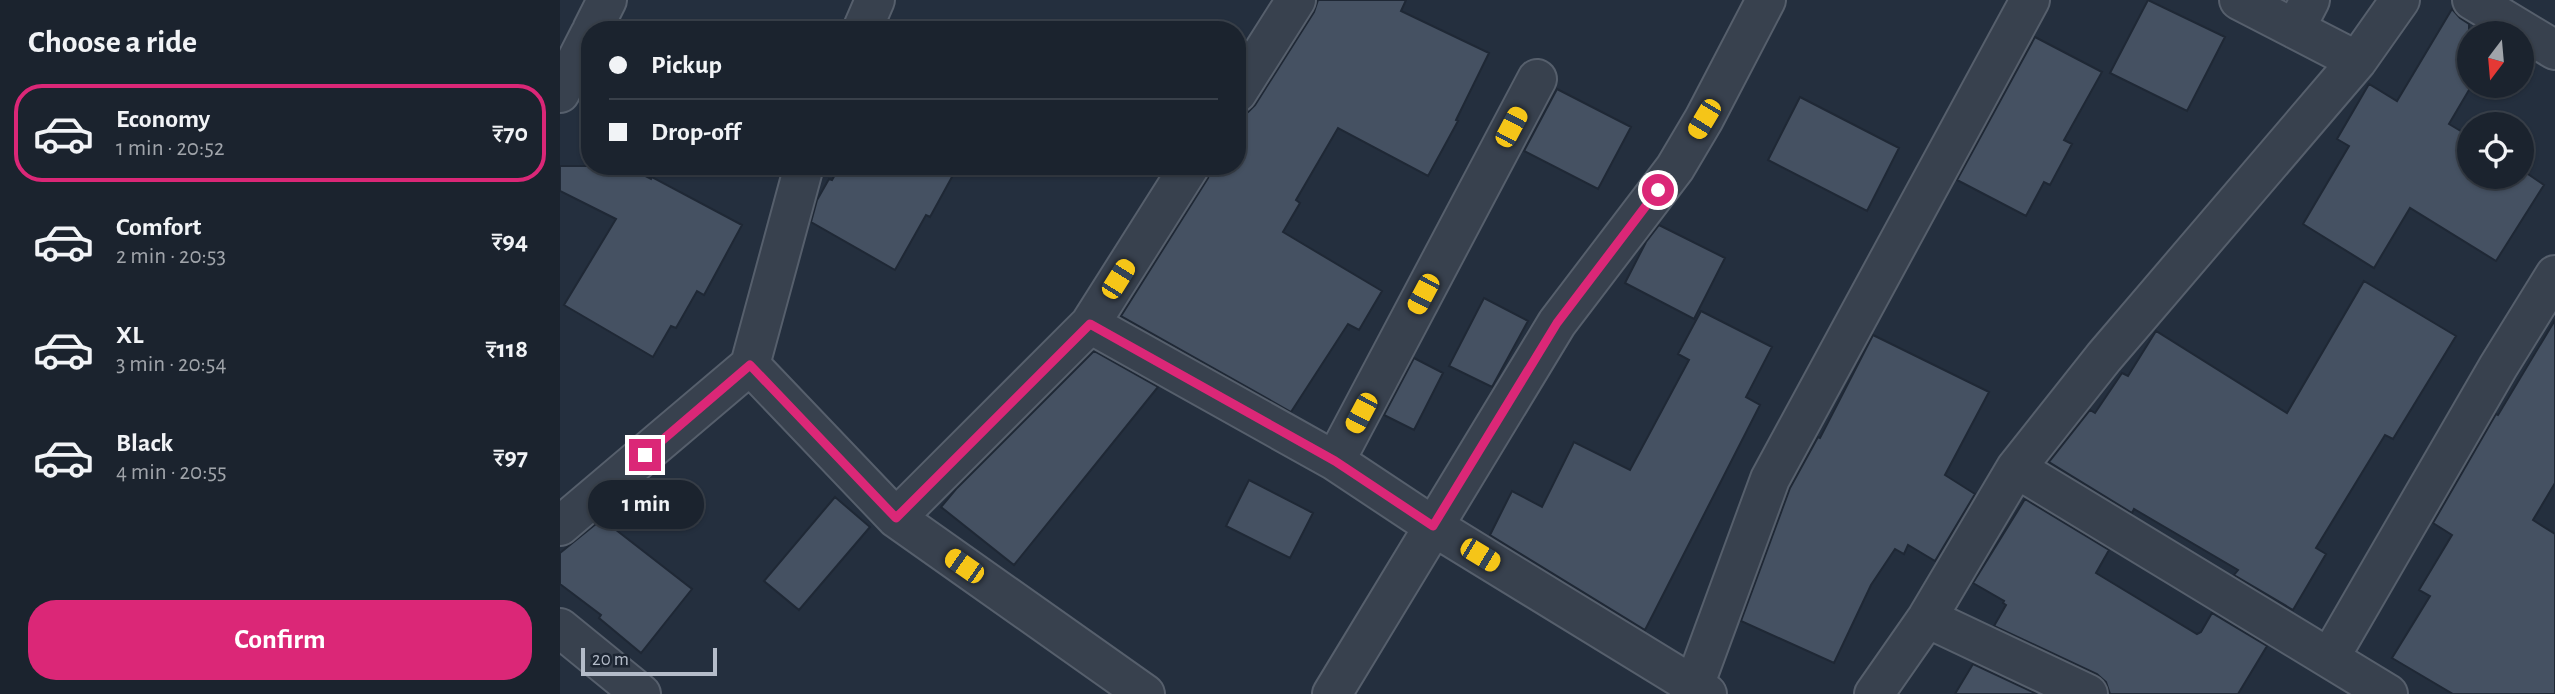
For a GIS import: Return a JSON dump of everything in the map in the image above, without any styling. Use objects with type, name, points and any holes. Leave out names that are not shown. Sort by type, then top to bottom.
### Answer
[{"type":"street","points":[[596,21],[607,0]]},
{"type":"street","points":[[866,21],[875,0]]},
{"type":"street","points":[[1246,79],[1296,0]]},
{"type":"street","points":[[1332,694],[1557,323],[1675,168],[1704,119],[1766,0]]},
{"type":"street","points":[[1090,324],[1335,461],[1433,526],[1697,691],[1770,479],[2030,0]]},
{"type":"street","points":[[2239,0],[2302,14],[2357,61]]},
{"type":"street","points":[[1874,694],[1927,618],[2016,468],[2104,357],[2357,61],[2400,0]]},
{"type":"street","points":[[2472,0],[2555,50]]},
{"type":"street","points":[[560,93],[581,52]]},
{"type":"street","points":[[1335,461],[1537,79]]},
{"type":"street","points":[[560,526],[750,365],[802,175]]},
{"type":"street","points":[[896,518],[1090,324],[1184,175]]},
{"type":"street","points":[[2330,657],[2498,367],[2555,275]]},
{"type":"street","points":[[750,365],[896,518],[1145,694]]},
{"type":"street","points":[[2016,468],[2388,694]]},
{"type":"street","points":[[1927,618],[2088,694]]},
{"type":"street","points":[[560,628],[642,694]]},
{"type":"building","points":[[1318,0],[1406,0],[1401,11],[1489,53],[1456,120],[1458,121],[1428,176],[1338,128],[1296,200],[1300,203],[1283,232],[1382,291],[1359,330],[1348,324],[1291,412],[1121,316],[1209,175],[1246,175],[1246,113],[1255,105],[1314,12]]},
{"type":"building","points":[[2148,0],[2225,37],[2187,111],[2110,73]]},
{"type":"building","points":[[2452,9],[2464,21],[2457,21],[2457,98],[2464,98],[2449,124],[2457,129],[2457,189],[2534,189],[2534,178],[2544,185],[2496,261],[2410,208],[2374,268],[2303,224],[2349,146],[2337,139],[2369,84],[2397,101]]},
{"type":"building","points":[[2035,37],[2102,72],[2064,140],[2072,144],[2050,185],[2044,182],[2026,216],[1957,180]]},
{"type":"building","points":[[1557,89],[1631,127],[1598,189],[1524,151]]},
{"type":"building","points":[[1800,97],[1899,148],[1867,211],[1768,160]]},
{"type":"building","points":[[560,166],[581,166],[581,175],[643,175],[651,179],[652,177],[742,225],[704,295],[697,291],[676,328],[671,326],[653,357],[564,305],[616,219],[560,191]]},
{"type":"building","points":[[835,175],[953,175],[930,217],[926,215],[895,270],[811,222],[817,200],[829,179],[832,180]]},
{"type":"building","points":[[1659,225],[1725,258],[1694,319],[1625,283],[1646,242]]},
{"type":"building","points":[[2364,281],[2456,336],[2393,439],[2385,435],[2316,548],[2326,554],[2293,610],[2234,575],[2238,570],[2134,509],[2132,513],[2049,462],[2090,410],[2095,413],[2122,373],[2128,376],[2156,331],[2287,413]]},
{"type":"building","points":[[1484,298],[1528,321],[1492,387],[1449,366]]},
{"type":"building","points":[[1701,311],[1772,347],[1746,397],[1760,405],[1645,630],[1490,535],[1512,491],[1542,507],[1574,442],[1630,470],[1689,360],[1678,354]]},
{"type":"building","points":[[2555,320],[2555,483],[2533,520],[2555,534],[2555,694],[2453,694],[2392,658],[2430,596],[2419,590],[2452,535],[2433,523],[2496,414],[2498,415]]},
{"type":"building","points":[[1873,335],[1989,392],[1945,475],[1975,494],[1935,561],[1908,545],[1904,554],[1895,549],[1871,585],[1834,663],[1741,621],[1790,488],[1818,437],[1820,438]]},
{"type":"building","points":[[1094,351],[1158,387],[1014,565],[941,507]]},
{"type":"building","points":[[1414,358],[1443,373],[1414,430],[1384,415]]},
{"type":"building","points":[[1249,480],[1313,513],[1290,558],[1226,526]]},
{"type":"building","points":[[835,497],[870,527],[799,610],[764,581]]},
{"type":"building","points":[[2025,499],[2109,550],[2096,573],[2197,634],[2212,613],[2267,646],[2238,694],[2110,694],[2106,682],[2097,674],[1994,626],[2006,605],[2004,601],[1973,583]]},
{"type":"building","points":[[602,519],[692,589],[641,653],[599,618],[601,615],[560,584],[560,553]]},
{"type":"building","points":[[1973,664],[2037,694],[1955,694]]},
{"type":"route","points":[[645,455],[750,365],[896,518],[1090,324],[1335,461],[1433,526],[1557,323],[1658,190]]}]
